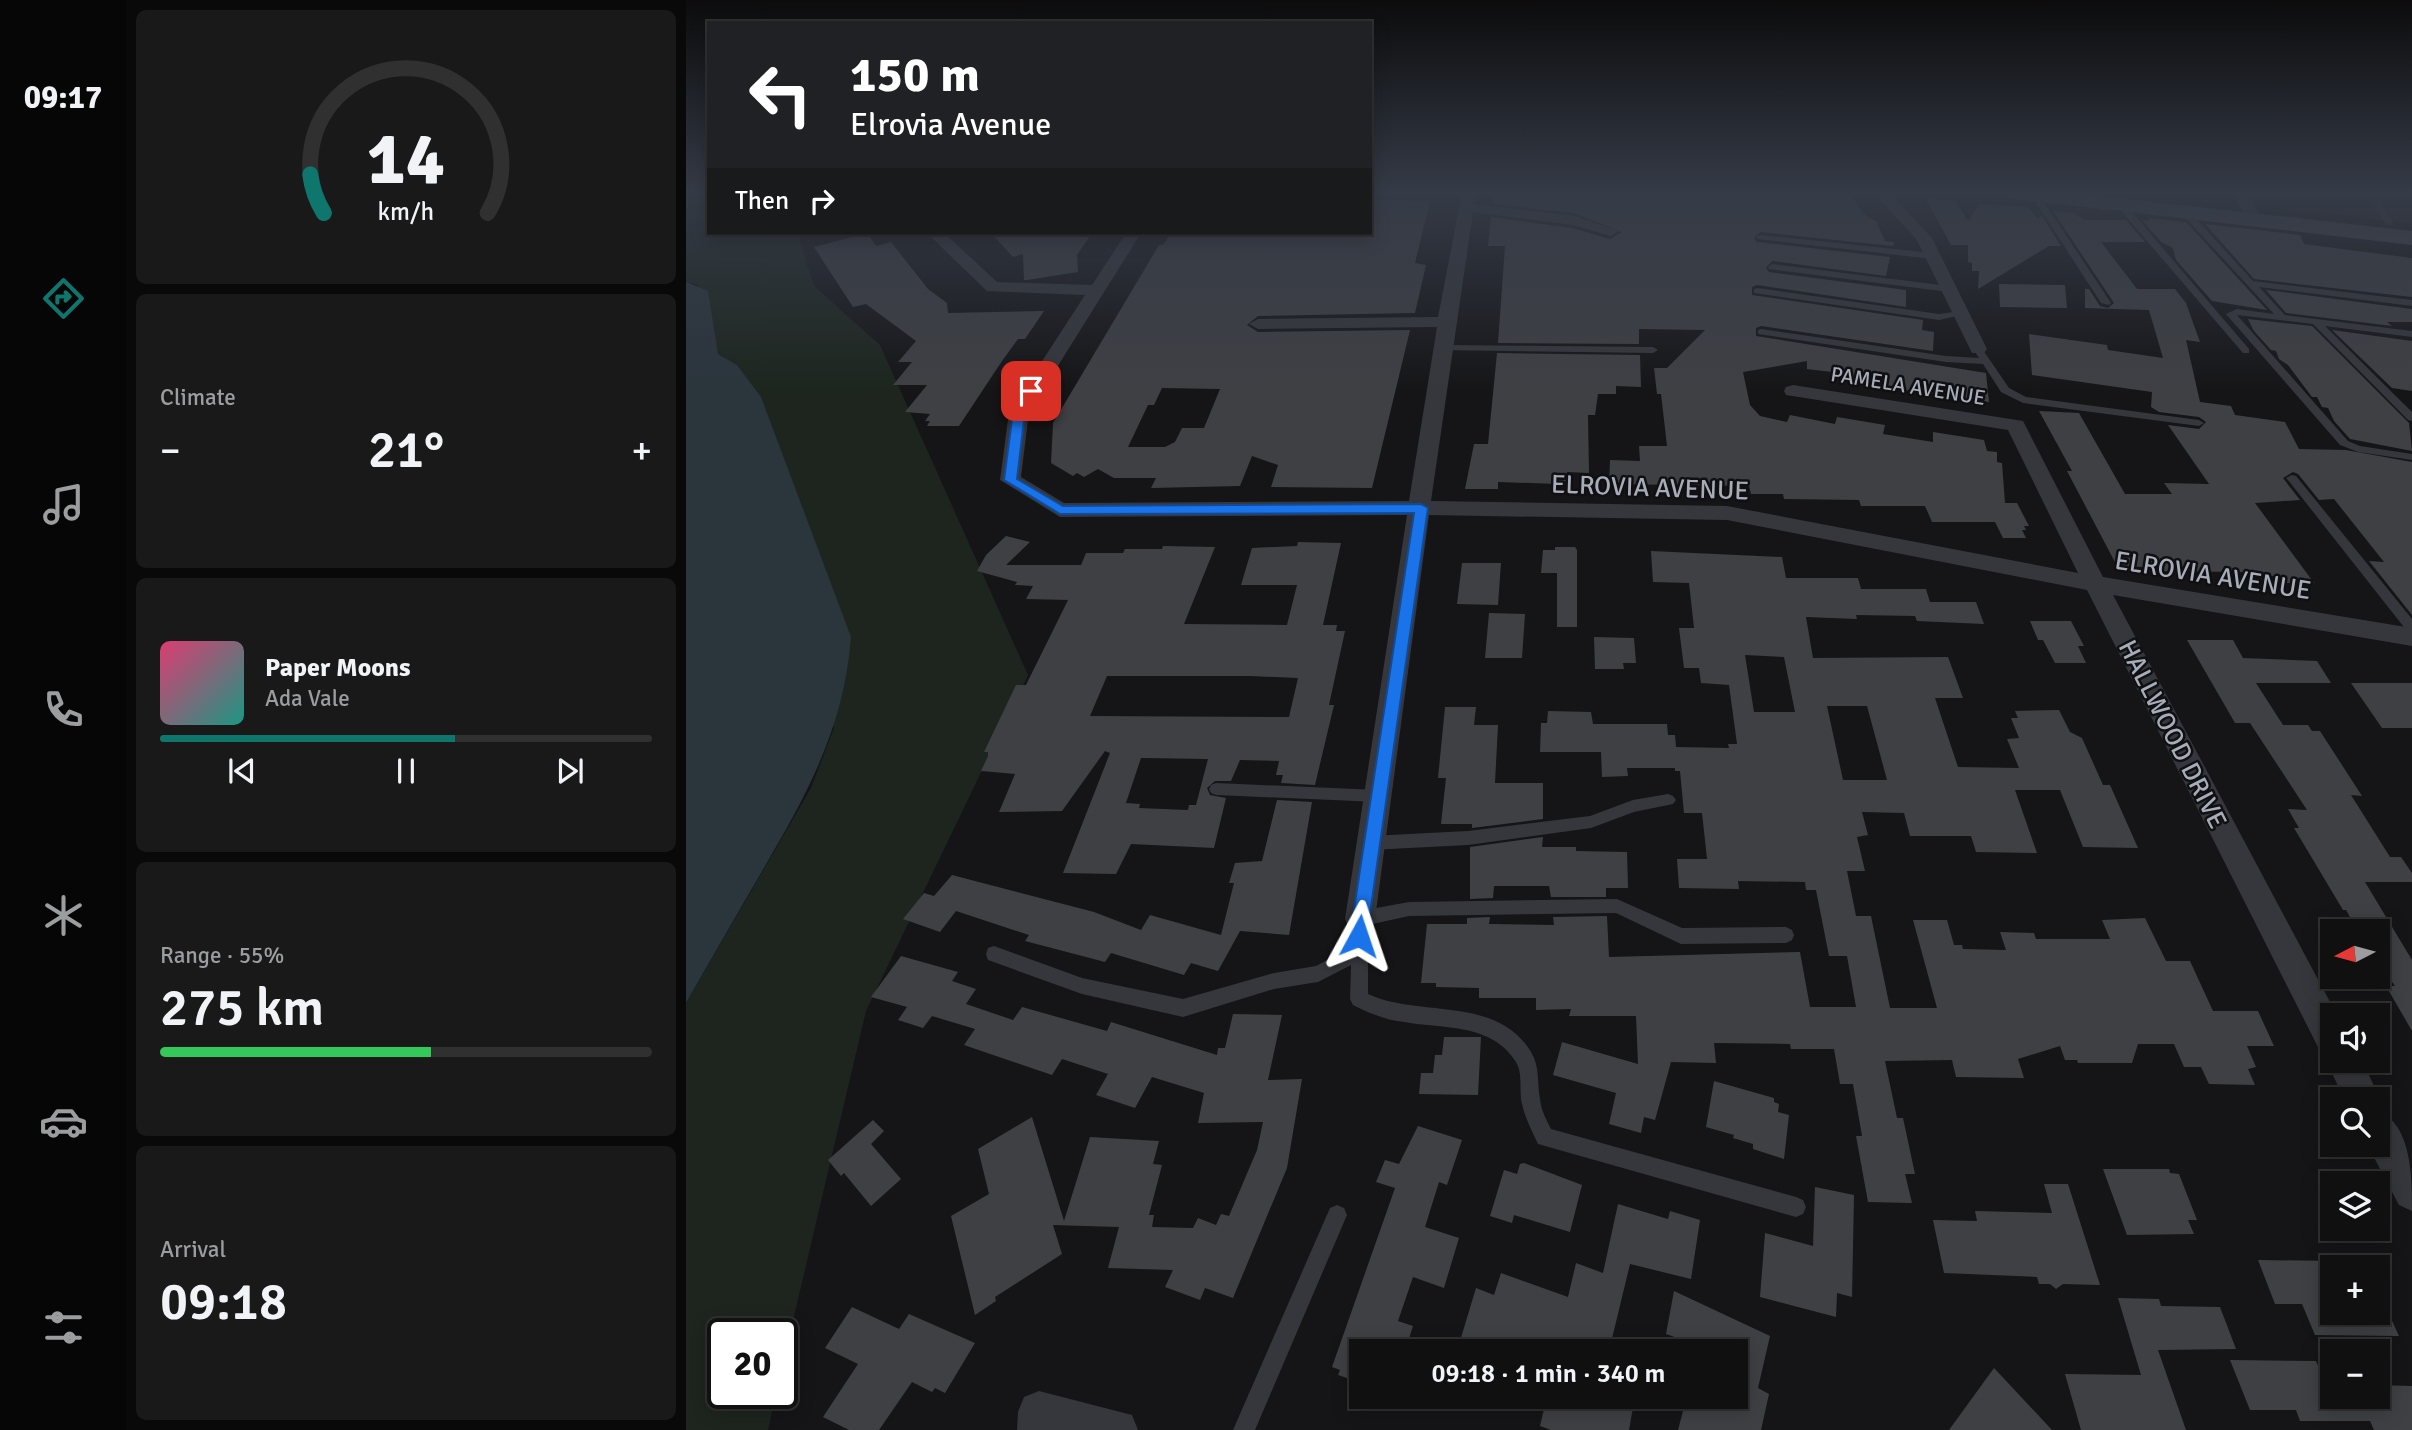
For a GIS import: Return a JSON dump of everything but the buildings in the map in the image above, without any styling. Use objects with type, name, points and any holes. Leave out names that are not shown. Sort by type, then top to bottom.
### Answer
[{"type":"street","points":[[964,260],[993,287],[1095,290],[1115,260]]},
{"type":"street","points":[[1360,919],[1457,260]]},
{"type":"street","points":[[1935,260],[1982,355]]},
{"type":"street","name":"ELROVIA AVENUE","points":[[1095,290],[1019,412],[1010,480],[1060,510],[1421,508],[1727,513],[2095,584],[2412,637]]},
{"type":"street","points":[[1258,324],[1446,322]]},
{"type":"street","name":"PAMELA AVENUE","points":[[1793,391],[2016,425]]},
{"type":"street","name":"HALLWOOD DRIVE","points":[[2016,425],[2095,584],[2320,1016]]},
{"type":"street","points":[[2390,1151],[2412,1192]]},
{"type":"street","points":[[1039,1421],[1117,1430]]},
{"type":"lane","points":[[2074,260],[2106,303]]},
{"type":"lane","points":[[2170,260],[2246,351]]},
{"type":"lane","points":[[2228,260],[2282,317]]},
{"type":"lane","points":[[1772,267],[1949,289]]},
{"type":"lane","points":[[2249,283],[2412,303]]},
{"type":"lane","points":[[1757,291],[1939,317],[1961,314]]},
{"type":"lane","points":[[2412,334],[2237,312],[2231,314],[2344,443],[2358,449],[2412,457]]},
{"type":"lane","points":[[2316,322],[2412,418]]},
{"type":"lane","points":[[1761,332],[1946,359],[1982,355],[2005,390],[2023,400],[2199,423]]},
{"type":"lane","points":[[1443,348],[1653,350]]},
{"type":"lane","points":[[2292,478],[2412,628]]},
{"type":"lane","points":[[1216,789],[1378,796]]},
{"type":"lane","points":[[1370,843],[1468,838],[1591,822],[1633,806],[1668,800]]},
{"type":"lane","points":[[1786,935],[1681,936],[1617,906],[1409,909],[1360,919],[1359,999],[1366,1004],[1442,1020],[1488,1025],[1515,1041],[1526,1061],[1531,1106],[1545,1137],[1796,1207]]},
{"type":"lane","points":[[994,954],[1082,986],[1183,1008],[1274,981],[1318,974],[1359,952]]},
{"type":"lane","points":[[1244,1430],[1337,1215]]},
{"type":"shaded area","points":[[686,260],[806,260],[814,286],[880,345],[1028,675],[866,1011],[794,1318],[707,1318],[707,1409],[773,1409],[768,1430],[686,1430],[686,1003],[811,788],[834,728],[737,365],[718,354],[698,285],[686,282]]},
{"type":"shaded area","points":[[686,282],[708,291],[718,354],[737,365],[761,397],[851,637],[840,702],[820,761],[793,817],[686,1003]]},
{"type":"route","points":[[1031,391],[1019,412],[1010,480],[1060,510],[1421,508],[1370,843],[1359,936]]}]
